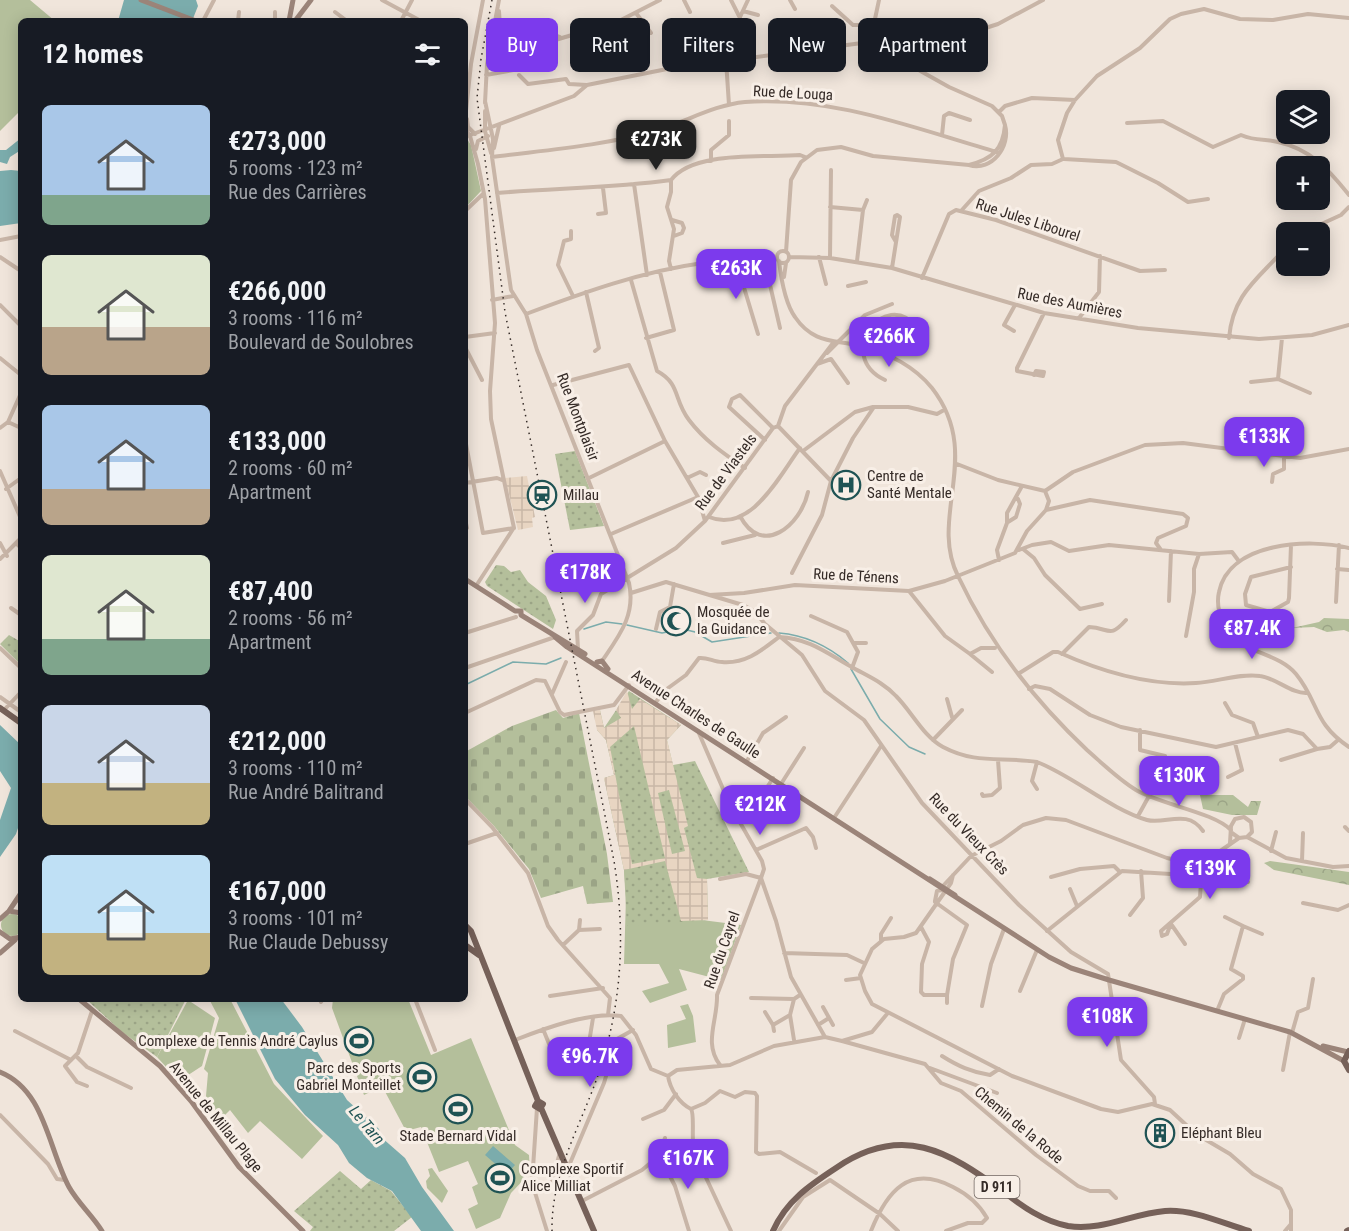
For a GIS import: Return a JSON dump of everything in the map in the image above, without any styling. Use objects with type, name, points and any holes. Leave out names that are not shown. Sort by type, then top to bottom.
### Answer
[{"type":"main road","points":[[141,0],[188,18]]},
{"type":"main road","points":[[290,18],[293,0]]},
{"type":"main road","points":[[297,18],[310,0]]},
{"type":"main road","points":[[468,581],[600,664]]},
{"type":"main road","name":"Avenue Charles de Gaulle","points":[[555,637],[578,649],[629,685],[1037,950],[1071,968],[1291,1033],[1318,1045]]},
{"type":"main road","points":[[1,709],[18,721]]},
{"type":"main road","points":[[0,919],[18,898]]},
{"type":"main road","points":[[9,911],[18,912]]},
{"type":"main road","points":[[468,928],[515,1040],[539,1106],[594,1231]]},
{"type":"main road","points":[[0,932],[6,938],[6,947]]},
{"type":"main road","points":[[468,941],[472,935]]},
{"type":"main road","points":[[6,938],[18,938]]},
{"type":"main road","points":[[0,953],[18,939]]},
{"type":"main road","points":[[468,947],[479,955]]},
{"type":"main road","name":"Avenue de Millau Plage","points":[[82,1002],[160,1066],[191,1101],[246,1174],[303,1231]]},
{"type":"main road","points":[[1318,1045],[1348,1052],[1344,1061]]},
{"type":"main road","points":[[1318,1045],[1344,1061],[1349,1070]]},
{"type":"main road","points":[[0,1072],[16,1081],[36,1103],[65,1180],[78,1201],[102,1231]]},
{"type":"main road","name":"D 911","points":[[773,1231],[784,1212],[800,1193],[841,1164],[865,1151],[905,1144],[934,1149],[956,1159],[1031,1212],[1067,1226],[1105,1227],[1170,1211],[1194,1214],[1249,1231]]},
{"type":"street","points":[[205,18],[214,0]]},
{"type":"street","points":[[382,0],[416,18]]},
{"type":"street","points":[[402,18],[412,0]]},
{"type":"street","points":[[468,94],[483,0]]},
{"type":"street","points":[[625,18],[660,0]]},
{"type":"street","points":[[684,0],[690,12]]},
{"type":"street","points":[[730,0],[740,17]]},
{"type":"street","points":[[740,17],[748,0]]},
{"type":"street","points":[[790,0],[795,9]]},
{"type":"street","points":[[874,18],[879,0]]},
{"type":"street","points":[[988,28],[1009,20],[1043,0]]},
{"type":"street","points":[[498,2],[499,18]]},
{"type":"street","points":[[495,18],[498,2]]},
{"type":"street","points":[[832,6],[853,25],[858,25]]},
{"type":"street","points":[[1064,159],[1058,140],[1067,113],[1075,100],[1097,75],[1140,48],[1170,19],[1180,14],[1204,9],[1240,19],[1273,20],[1308,14],[1349,18]]},
{"type":"street","points":[[743,10],[758,15]]},
{"type":"street","points":[[239,18],[240,12]]},
{"type":"street","points":[[275,12],[275,18]]},
{"type":"street","points":[[335,12],[343,18]]},
{"type":"street","points":[[636,13],[651,33]]},
{"type":"street","points":[[486,75],[519,69],[538,50],[561,37],[570,35]]},
{"type":"street","points":[[756,57],[858,44]]},
{"type":"street","points":[[519,75],[528,84],[566,79],[570,84],[587,85],[662,70]]},
{"type":"street","points":[[486,72],[485,131],[492,157]]},
{"type":"street","points":[[727,72],[729,105]]},
{"type":"street","points":[[778,259],[788,236],[791,180],[805,158],[818,150],[834,147],[873,156],[982,166],[996,158],[1005,143],[1005,125],[999,112],[986,102],[921,72]]},
{"type":"street","points":[[470,136],[574,96],[587,85]]},
{"type":"street","points":[[999,112],[1005,106],[1032,98],[1075,100]]},
{"type":"street","points":[[485,101],[511,297],[492,300]]},
{"type":"street","name":"Rue de Louga","points":[[492,157],[575,146],[654,131],[729,105],[774,102],[835,106],[879,116],[997,152]]},
{"type":"street","points":[[942,135],[944,116],[949,113],[970,120]]},
{"type":"street","points":[[711,161],[711,150],[729,135],[729,121]]},
{"type":"street","points":[[1127,123],[1163,121],[1213,147],[1241,135],[1257,142],[1277,141],[1302,150],[1323,163],[1349,195]]},
{"type":"street","points":[[492,157],[499,125]]},
{"type":"street","points":[[969,165],[988,159],[997,152],[1003,140],[1005,125]]},
{"type":"street","points":[[478,164],[476,146],[487,137],[490,130]]},
{"type":"street","points":[[470,136],[481,140]]},
{"type":"street","points":[[470,136],[484,193],[495,332],[490,391],[491,419],[502,480],[514,528],[476,586]]},
{"type":"street","points":[[985,147],[988,159]]},
{"type":"street","points":[[670,269],[669,261],[675,236],[667,207],[671,180],[677,172],[730,157],[800,155],[805,158]]},
{"type":"street","points":[[961,211],[980,191],[1011,178],[1031,165],[1052,164],[1064,159],[1116,162],[1188,202],[1208,199]]},
{"type":"street","points":[[830,258],[831,170]]},
{"type":"street","points":[[497,193],[550,188],[603,188],[671,180]]},
{"type":"street","points":[[634,184],[647,275]]},
{"type":"street","points":[[598,214],[606,213],[603,188]]},
{"type":"street","points":[[468,208],[484,193]]},
{"type":"street","points":[[857,261],[863,210],[867,200]]},
{"type":"street","points":[[830,207],[863,210]]},
{"type":"street","points":[[1325,222],[1349,207]]},
{"type":"street","name":"Rue Jules Libourel","points":[[922,278],[949,214],[961,211],[996,220],[1144,272],[1165,270]]},
{"type":"street","points":[[892,268],[900,217],[897,215],[892,235],[896,242]]},
{"type":"street","points":[[672,220],[681,223],[684,228],[682,233],[675,236]]},
{"type":"street","points":[[571,231],[571,239],[564,241],[558,265],[573,297]]},
{"type":"street","points":[[0,240],[18,237]]},
{"type":"street","points":[[783,252],[790,257],[786,263],[784,281]]},
{"type":"street","points":[[1079,318],[1099,292],[1100,256]]},
{"type":"street","points":[[0,257],[18,269]]},
{"type":"street","name":"Rue des Aumières","points":[[790,257],[830,258],[892,268],[1044,313],[1140,328],[1229,338],[1282,338],[1324,333],[1349,325]]},
{"type":"street","points":[[819,258],[826,284]]},
{"type":"street","points":[[1229,338],[1233,314],[1244,292],[1276,258]]},
{"type":"street","points":[[526,314],[586,292],[670,269],[764,259],[778,259],[786,263]]},
{"type":"street","points":[[764,259],[780,328]]},
{"type":"street","points":[[778,259],[795,317],[818,338],[833,343],[861,346],[892,357],[922,377],[944,410],[952,433],[957,464],[949,539],[957,576],[1029,689],[1050,714],[1111,772],[1149,796],[1224,822],[1241,817],[1247,818],[1251,822],[1252,832],[1258,842]]},
{"type":"street","points":[[736,261],[758,334]]},
{"type":"street","points":[[646,338],[674,330],[660,272]]},
{"type":"street","points":[[631,280],[657,371],[671,380],[682,409],[696,429],[721,453],[745,468]]},
{"type":"street","points":[[848,286],[866,282]]},
{"type":"street","points":[[586,292],[599,348],[595,351]]},
{"type":"street","name":"Rue Montplaisir","points":[[511,297],[526,314],[537,350],[611,534],[631,593],[628,621],[600,664]]},
{"type":"street","points":[[831,481],[778,426],[785,406],[806,382],[816,364],[866,315],[892,304]]},
{"type":"street","points":[[0,305],[18,323]]},
{"type":"street","points":[[1014,331],[1004,325],[1015,305]]},
{"type":"street","points":[[1034,375],[1020,373],[1017,368],[1044,313]]},
{"type":"street","points":[[885,380],[875,376],[864,357],[861,346],[864,337],[885,315],[892,314],[910,318],[916,327]]},
{"type":"street","points":[[468,336],[495,332]]},
{"type":"street","points":[[1278,379],[1282,338]]},
{"type":"street","points":[[820,360],[833,343]]},
{"type":"street","points":[[468,353],[482,380]]},
{"type":"street","points":[[0,358],[18,373]]},
{"type":"street","points":[[816,364],[831,359],[848,383]]},
{"type":"street","points":[[553,385],[629,365],[665,441],[698,497],[705,521]]},
{"type":"street","points":[[1251,382],[1278,379],[1310,393]]},
{"type":"street","points":[[765,440],[729,407],[732,399],[740,395],[773,428]]},
{"type":"street","points":[[0,428],[8,422],[18,400]]},
{"type":"street","points":[[709,517],[726,522],[754,509],[802,450],[855,412],[874,407],[908,407],[937,414],[944,410]]},
{"type":"street","points":[[792,573],[822,515],[831,481],[853,438],[874,407]]},
{"type":"street","points":[[8,422],[18,427]]},
{"type":"street","name":"Rue de Viastels","points":[[578,649],[577,631],[592,615],[601,594],[676,549],[709,517],[773,428],[778,426]]},
{"type":"street","points":[[589,478],[665,441]]},
{"type":"street","points":[[957,464],[998,480],[1045,491],[1073,472],[1145,445],[1183,443],[1300,458],[1349,449]]},
{"type":"street","points":[[468,453],[483,533],[514,528]]},
{"type":"street","points":[[1272,482],[1273,474],[1284,468],[1284,455]]},
{"type":"street","points":[[0,471],[18,513]]},
{"type":"street","points":[[687,478],[700,472],[706,475]]},
{"type":"street","points":[[468,483],[497,478],[502,480]]},
{"type":"street","points":[[6,489],[18,480]]},
{"type":"street","points":[[1007,523],[1016,517],[1022,486]]},
{"type":"street","points":[[1045,491],[1049,501],[1046,510],[1027,531],[1021,550],[1034,558],[1045,575],[1080,609],[1102,604]]},
{"type":"street","points":[[723,543],[756,535],[767,536],[784,530],[806,499],[808,492]]},
{"type":"street","points":[[611,534],[698,497]]},
{"type":"street","points":[[999,560],[997,550],[1007,523],[1010,505],[1018,499]]},
{"type":"street","points":[[1046,510],[1098,499],[1183,514],[1188,518],[1189,523],[1186,526],[1163,535],[1152,549]]},
{"type":"street","points":[[740,516],[748,529],[756,535]]},
{"type":"street","name":"Rue de Ténens","points":[[707,596],[795,585],[909,591],[957,576],[1021,550],[1051,542],[1069,551],[1109,544],[1199,554],[1232,552],[1238,560]]},
{"type":"street","points":[[1349,548],[1317,542],[1253,553],[1238,560],[1226,574],[1220,589],[1219,608],[1224,625],[1240,643],[1286,665],[1308,693],[1320,720],[1338,740],[1349,747]]},
{"type":"street","points":[[0,543],[7,556]]},
{"type":"street","points":[[1156,543],[1161,550]]},
{"type":"street","points":[[0,560],[7,556],[17,544]]},
{"type":"street","points":[[1291,545],[1291,567],[1288,602],[1270,612],[1246,605],[1245,594],[1251,577],[1291,567]]},
{"type":"street","points":[[1336,602],[1339,545]]},
{"type":"street","points":[[1170,551],[1170,600]]},
{"type":"street","points":[[1186,636],[1194,592],[1194,569],[1199,554]]},
{"type":"street","points":[[1337,569],[1349,570]]},
{"type":"street","points":[[631,593],[666,582],[674,584],[670,607],[660,612],[656,629]]},
{"type":"street","name":"Rue du Vieux Crès","points":[[674,584],[754,611],[809,663],[825,691],[864,720],[922,803],[971,856],[1047,931],[1071,952],[1108,974],[1108,980]]},
{"type":"street","points":[[909,591],[945,636],[992,672]]},
{"type":"street","points":[[11,608],[18,613]]},
{"type":"street","points":[[468,632],[518,614]]},
{"type":"street","points":[[811,616],[847,632],[854,643],[858,658],[852,668]]},
{"type":"street","points":[[1062,654],[1089,627],[1108,633],[1116,630],[1126,620]]},
{"type":"street","points":[[468,667],[555,637]]},
{"type":"street","points":[[656,702],[664,691],[686,675],[699,657],[722,662],[742,660],[752,657],[779,637],[791,638],[822,648],[852,668],[884,684],[933,740],[971,757],[1037,762],[1138,816],[1154,821],[1175,817],[1199,825],[1203,831]]},
{"type":"street","points":[[854,643],[866,643]]},
{"type":"street","points":[[0,648],[18,665]]},
{"type":"street","points":[[970,654],[981,648],[995,648]]},
{"type":"street","points":[[1018,674],[1053,652],[1119,674],[1178,683],[1261,676],[1300,693],[1308,693]]},
{"type":"street","points":[[552,695],[566,662]]},
{"type":"street","points":[[468,712],[536,680],[545,681],[564,715],[614,705],[629,685]]},
{"type":"street","points":[[1029,689],[1035,686],[1050,689],[1090,715],[1140,730],[1216,747],[1288,730],[1303,734],[1317,748]]},
{"type":"street","points":[[1,709],[18,695]]},
{"type":"street","points":[[0,697],[18,710]]},
{"type":"street","points":[[947,699],[952,718]]},
{"type":"street","points":[[1225,703],[1232,715],[1253,723],[1257,737]]},
{"type":"street","points":[[933,740],[962,710]]},
{"type":"street","points":[[747,761],[763,733],[786,717]]},
{"type":"street","points":[[668,1076],[673,1071],[739,1061],[764,1048],[825,1037],[790,976],[776,921],[761,878],[764,868],[730,805],[697,729]]},
{"type":"street","points":[[1140,730],[1140,750],[1166,756]]},
{"type":"street","points":[[1281,760],[1317,748],[1330,747],[1338,740]]},
{"type":"street","points":[[1228,777],[1242,770],[1234,743]]},
{"type":"street","points":[[834,818],[881,745]]},
{"type":"street","points":[[781,784],[804,748]]},
{"type":"street","points":[[982,794],[983,796],[992,795],[1000,788],[998,760]]},
{"type":"street","points":[[1037,762],[1032,781],[1037,789]]},
{"type":"street","points":[[730,805],[766,789],[773,778]]},
{"type":"street","points":[[1138,816],[1149,796]]},
{"type":"street","points":[[468,802],[497,833],[528,873],[548,926],[604,988],[610,998],[608,1015]]},
{"type":"street","points":[[881,940],[910,936],[921,927],[943,889],[971,856],[1001,841],[1023,825],[1046,818],[1069,821],[1179,861],[1204,860],[1221,852],[1239,838],[1247,837],[1271,851],[1302,861],[1333,867],[1349,866]]},
{"type":"street","points":[[1230,843],[1233,821]]},
{"type":"street","points":[[1224,822],[1239,838]]},
{"type":"street","points":[[756,850],[806,828],[813,837],[816,848]]},
{"type":"street","points":[[1247,837],[1252,832]]},
{"type":"street","points":[[1271,851],[1276,832]]},
{"type":"street","points":[[468,843],[497,833]]},
{"type":"street","points":[[1302,861],[1303,833]]},
{"type":"street","points":[[1051,877],[1080,869],[1114,866],[1120,872]]},
{"type":"street","points":[[1047,931],[1120,872],[1141,871],[1179,875],[1225,873],[1248,882]]},
{"type":"street","points":[[1130,915],[1143,898],[1141,871]]},
{"type":"street","points":[[720,879],[746,874],[761,878]]},
{"type":"street","points":[[1179,875],[1201,881],[1202,893],[1171,923],[1185,944]]},
{"type":"street","name":"Rue du Cayrel","points":[[720,1065],[713,1056],[711,1040],[718,1012],[717,995],[761,878]]},
{"type":"street","points":[[1070,890],[1077,906]]},
{"type":"street","points":[[935,902],[967,925],[953,959],[947,1003]]},
{"type":"street","points":[[1303,903],[1338,910],[1349,904]]},
{"type":"street","points":[[1226,917],[1262,934]]},
{"type":"street","points":[[891,918],[881,934],[881,940],[864,963],[861,978],[872,1004],[887,1014],[912,1024],[1017,1078],[1111,1112],[1155,1104],[1170,1110],[1202,1138],[1230,1154],[1253,1174],[1281,1189],[1291,1210],[1291,1231]]},
{"type":"street","points":[[579,930],[580,920]]},
{"type":"street","points":[[1217,1011],[1224,994],[1243,979],[1243,976],[1231,969],[1244,926]]},
{"type":"street","points":[[921,927],[929,942],[922,964],[921,992],[924,995],[947,995]]},
{"type":"street","points":[[563,945],[579,930],[600,929]]},
{"type":"street","points":[[982,1006],[991,964],[1004,929]]},
{"type":"street","points":[[1020,991],[1037,950]]},
{"type":"street","points":[[784,953],[847,955],[864,963]]},
{"type":"street","points":[[846,980],[861,978]]},
{"type":"street","points":[[1283,1070],[1298,1012],[1308,1008],[1313,979]]},
{"type":"street","points":[[1108,980],[1121,1060],[1154,1096],[1155,1104]]},
{"type":"street","points":[[550,996],[604,988]]},
{"type":"street","points":[[751,998],[794,999],[800,995]]},
{"type":"street","points":[[794,999],[790,1015],[794,1040]]},
{"type":"street","points":[[416,1002],[435,1050]]},
{"type":"street","points":[[823,1007],[833,1025]]},
{"type":"street","points":[[87,1086],[77,1082],[65,1068],[76,1056],[92,1011]]},
{"type":"street","points":[[765,1012],[774,1031]]},
{"type":"street","points":[[842,1041],[874,1031],[887,1014]]},
{"type":"street","points":[[515,1040],[543,1029],[593,1018],[608,1015],[623,1017],[633,1030],[651,1069],[668,1076],[676,1094],[691,1109],[694,1116],[691,1139],[696,1157],[731,1231]]},
{"type":"street","points":[[773,1025],[790,1015]]},
{"type":"street","points":[[543,1029],[556,1061],[580,1060],[587,1055],[593,1018]]},
{"type":"street","points":[[818,1025],[829,1018]]},
{"type":"street","points":[[1239,1038],[1245,1019]]},
{"type":"street","points":[[15,1030],[72,1060]]},
{"type":"street","points":[[568,1168],[604,1083],[617,1039],[633,1030]]},
{"type":"street","name":"Chemin de la Rode","points":[[825,1037],[915,1061],[929,1068],[941,1083],[961,1091],[1061,1175],[1083,1189],[1107,1190],[1116,1198]]},
{"type":"street","points":[[76,1056],[87,1067],[131,1088]]},
{"type":"street","points":[[942,1056],[964,1069],[978,1073],[990,1075],[999,1069]]},
{"type":"street","points":[[929,1068],[997,1093]]},
{"type":"street","points":[[691,1109],[705,1103],[717,1092],[735,1097],[745,1092],[754,1093],[757,1096],[756,1152],[759,1154],[780,1152],[816,1173]]},
{"type":"street","points":[[643,1119],[664,1110],[676,1094]]},
{"type":"street","points":[[539,1106],[532,1183],[547,1231]]},
{"type":"street","points":[[0,1115],[48,1164],[57,1179],[65,1180]]},
{"type":"street","points":[[660,1152],[665,1138]]},
{"type":"street","points":[[550,1190],[560,1151]]},
{"type":"street","points":[[654,1160],[654,1153],[660,1152]]},
{"type":"street","points":[[660,1152],[664,1156],[662,1161]]},
{"type":"street","points":[[666,1167],[696,1157]]},
{"type":"street","points":[[581,1201],[642,1170],[654,1160],[662,1161],[689,1231]]},
{"type":"street","points":[[871,1231],[897,1188],[905,1182],[923,1177],[935,1179],[961,1191],[974,1201],[987,1218],[982,1223],[968,1223],[946,1231]]},
{"type":"street","points":[[779,1231],[803,1197],[827,1181],[833,1181],[880,1214],[898,1231]]},
{"type":"street","points":[[1285,1231],[1291,1224]]},
{"type":"green space","points":[[0,0],[30,0],[51,18],[18,18],[18,113],[0,131]]},
{"type":"green space","points":[[468,140],[471,145],[481,191],[468,205]]},
{"type":"green space","points":[[575,451],[604,526],[570,530],[555,454]]},
{"type":"green space","points":[[496,565],[504,566],[511,572],[520,570],[528,582],[546,596],[556,620],[553,629],[487,586],[485,582]]},
{"type":"green space","points":[[1324,618],[1349,619],[1349,632],[1344,630],[1327,632],[1314,627],[1292,628],[1319,622]]},
{"type":"green space","points":[[9,635],[18,640],[18,662],[0,644]]},
{"type":"green space","points":[[629,691],[681,725],[667,740],[673,765],[695,761],[749,872],[707,879],[708,920],[627,926],[624,870],[604,778],[614,775],[606,740],[597,730],[600,710],[604,728]]},
{"type":"green space","points":[[556,710],[563,718],[579,713],[607,854],[613,902],[587,904],[583,886],[541,898],[529,869],[494,826],[468,799],[468,750],[512,726]]},
{"type":"green space","points":[[1200,795],[1233,795],[1248,807],[1251,801],[1261,801],[1257,815],[1232,815],[1203,809]]},
{"type":"green space","points":[[1270,861],[1349,872],[1349,885],[1274,870],[1264,863]]},
{"type":"green space","points":[[624,870],[681,921],[694,919],[741,925],[721,980],[679,969],[687,990],[650,1003],[642,991],[669,983],[659,964],[624,964],[626,897]]},
{"type":"green space","points":[[18,916],[18,934],[12,936],[4,933],[1,925],[4,917]]},
{"type":"green space","points":[[89,1002],[184,1002],[157,1057],[122,1032]]},
{"type":"green space","points":[[187,1002],[191,1002],[215,1018],[202,1066],[179,1081],[157,1057]]},
{"type":"green space","points":[[211,1002],[232,1002],[274,1084],[323,1136],[302,1159],[260,1121],[248,1133],[230,1110],[222,1118],[218,1113],[214,1116],[206,1096],[208,1073],[204,1069],[219,1018]]},
{"type":"green space","name":"Parc des Sports Gabriel Monteillet","points":[[333,1002],[409,1002],[431,1055],[471,1038],[515,1145],[529,1155],[530,1173],[511,1193],[500,1218],[476,1229],[468,1209],[478,1204],[472,1187],[478,1184],[468,1161],[439,1172],[421,1127],[406,1131],[382,1086],[364,1095],[332,1008]]},
{"type":"green space","points":[[688,1004],[693,1016],[696,1042],[668,1048],[667,1025],[686,1019],[680,1006]]},
{"type":"green space","points":[[432,1168],[448,1191],[442,1203],[427,1188],[426,1181],[430,1176],[428,1169]]},
{"type":"green space","points":[[340,1171],[361,1189],[371,1180],[391,1191],[412,1217],[394,1231],[310,1231],[313,1227],[294,1211]]},
{"type":"shaded area","points":[[527,476],[535,517],[532,518],[533,527],[518,530],[505,478]]},
{"type":"shaded area","points":[[627,691],[632,709],[640,699],[681,725],[667,740],[688,826],[684,828],[697,878],[707,879],[708,920],[681,921],[665,861],[624,870],[604,778],[614,775],[606,740],[597,730],[593,711],[600,710],[604,728],[621,718],[616,710]],"holes":[[[634,726],[665,858],[632,864],[610,747]],[[669,790],[685,851],[672,854],[658,793]]]},
{"type":"water","points":[[124,0],[196,0],[198,6],[193,18],[119,18]]},
{"type":"water","points":[[18,140],[18,152],[10,157],[7,164],[0,162],[0,150],[6,150]]},
{"type":"water","points":[[0,171],[18,171],[18,223],[0,226]]},
{"type":"water","points":[[0,725],[18,742],[18,828],[0,857],[0,820],[11,788],[0,771]]},
{"type":"water","name":"Le Tarn","points":[[236,1002],[283,1002],[302,1027],[347,1100],[379,1129],[381,1137],[405,1158],[422,1187],[454,1231],[421,1231],[392,1191],[367,1178],[349,1163],[338,1145],[305,1115],[275,1079]]},
{"type":"water","points":[[493,1146],[515,1165],[507,1174],[485,1155]]},
{"type":"waterway","points":[[584,629],[606,622],[622,624]]},
{"type":"waterway","points":[[627,625],[662,633],[683,629],[695,632],[712,642],[771,633]]},
{"type":"waterway","points":[[779,633],[816,642],[848,663]]},
{"type":"waterway","points":[[468,684],[513,662],[546,664],[561,658]]},
{"type":"waterway","points":[[851,669],[880,719],[909,747],[925,754]]},
{"type":"railway","points":[[492,0],[481,59],[477,98],[505,312],[614,861],[620,916],[619,971],[612,1025],[597,1078],[561,1171],[553,1210],[552,1231]]},
{"type":"place","name":"Centre de Santé Mentale","points":[[846,485]]},
{"type":"place","name":"Millau","points":[[542,495]]},
{"type":"place","name":"Mosquée de la Guidance","points":[[676,621]]},
{"type":"place","name":"Complexe de Tennis André Caylus","points":[[359,1041]]},
{"type":"place","name":"Parc des Sports Gabriel Monteillet","points":[[422,1077]]},
{"type":"place","name":"Stade Bernard Vidal","points":[[458,1109]]},
{"type":"place","name":"Eléphant Bleu","points":[[1160,1133]]},
{"type":"place","name":"Complexe Sportif Alice Milliat","points":[[500,1178]]}]
